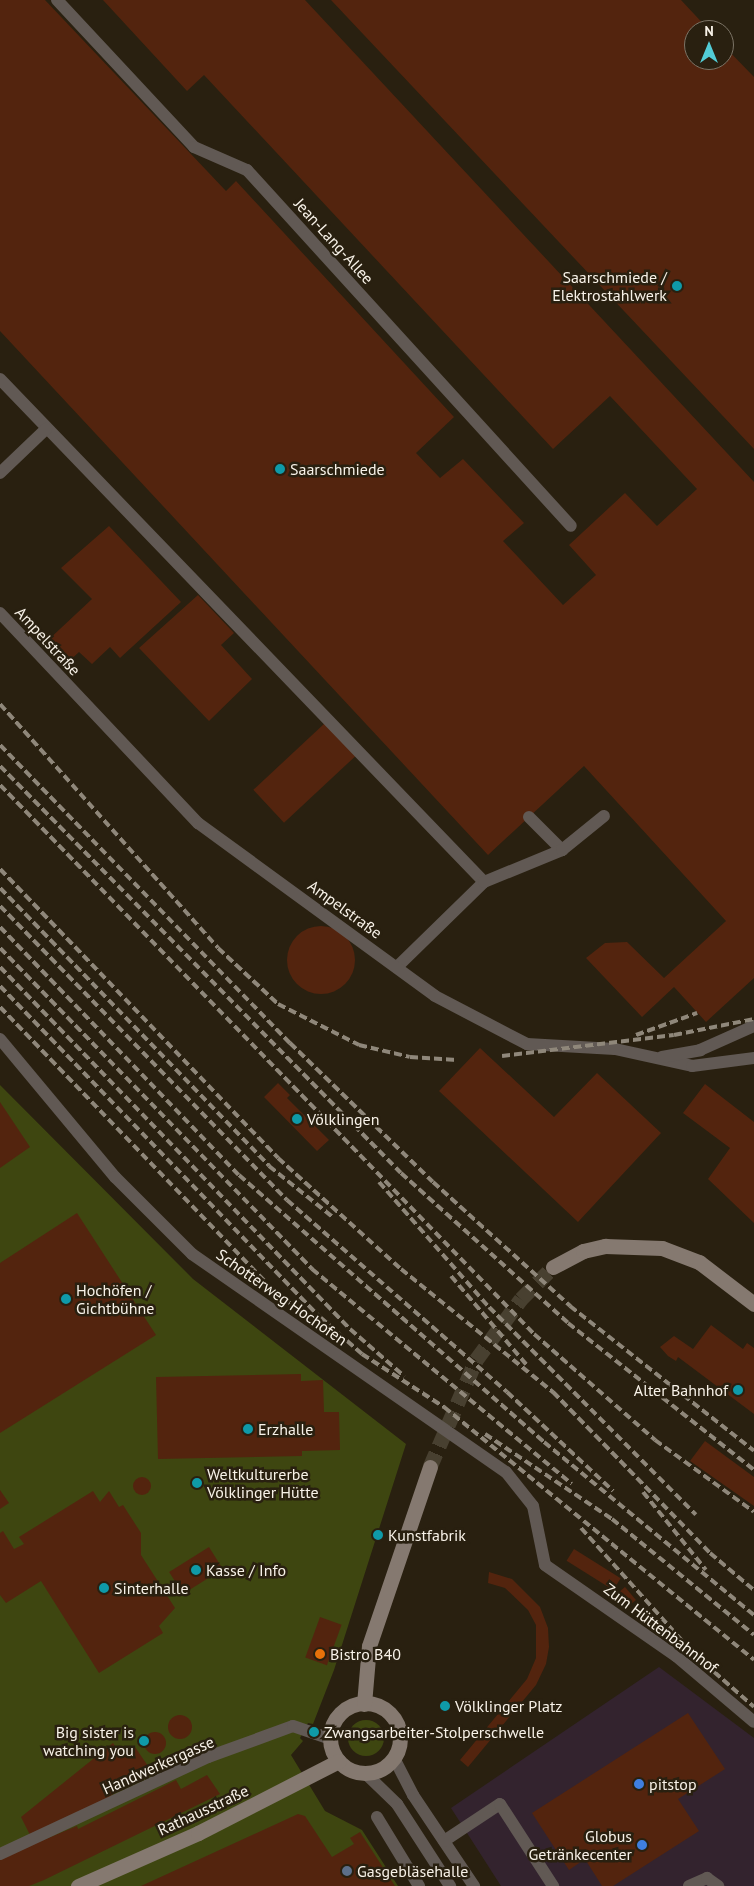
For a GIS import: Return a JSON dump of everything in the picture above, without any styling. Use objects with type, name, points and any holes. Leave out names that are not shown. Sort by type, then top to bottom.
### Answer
[{"type":"main road","points":[[554,1267],[584,1251],[605,1246],[662,1248],[699,1262],[754,1304]]},
{"type":"main road","points":[[364,1704],[369,1646],[430,1467]]},
{"type":"main road","points":[[364,1704],[379,1707],[396,1722],[400,1744],[394,1758],[381,1769],[365,1773],[339,1761],[331,1739],[340,1715],[364,1704]]},
{"type":"main road","name":"Rathausstraße","points":[[78,1886],[206,1829],[339,1761]]},
{"type":"lane","name":"Jean-Lang-Allee","points":[[57,0],[194,147],[247,170],[571,526]]},
{"type":"lane","points":[[0,379],[46,429],[484,882]]},
{"type":"lane","points":[[0,473],[46,429]]},
{"type":"lane","name":"Ampelstraße","points":[[0,613],[198,823],[435,996],[527,1044],[615,1049],[692,1066],[754,1058]]},
{"type":"lane","points":[[397,967],[484,882],[562,850],[604,816]]},
{"type":"lane","points":[[528,817],[562,850]]},
{"type":"lane","points":[[654,1058],[700,1050],[754,1026]]},
{"type":"lane","name":"Schotterweg Hochofen","points":[[0,1039],[115,1177],[192,1254],[506,1472],[532,1506],[545,1565]]},
{"type":"lane","name":"Zum Hüttenbahnhof","points":[[545,1565],[676,1656],[754,1722]]},
{"type":"lane","name":"Handwerkergasse","points":[[0,1854],[208,1757],[293,1726],[331,1739]]},
{"type":"lane","points":[[394,1758],[413,1795],[474,1886]]},
{"type":"lane","points":[[365,1773],[398,1804],[450,1886]]},
{"type":"lane","points":[[444,1841],[500,1804],[552,1886]]},
{"type":"lane","points":[[377,1817],[419,1886]]},
{"type":"lane","points":[[689,1886],[707,1878],[718,1886]]},
{"type":"shaded area","points":[[659,1667],[754,1738],[754,1886],[501,1886],[451,1808]]},
{"type":"green space","name":"Weltkulturerbe Völklinger Hütte","points":[[0,1085],[193,1279],[406,1444],[334,1670],[313,1724],[308,1723],[300,1738],[303,1741],[291,1755],[325,1811],[362,1830],[398,1886],[0,1886]]},
{"type":"green space","points":[[366,1720],[373,1721],[379,1725],[383,1731],[383,1745],[379,1751],[373,1755],[366,1756],[359,1755],[353,1751],[349,1745],[348,1738],[349,1731],[353,1725],[359,1721]]},
{"type":"building","name":"Saarschmiede","points":[[0,0],[45,0],[226,191],[236,181],[454,417],[416,453],[440,478],[463,459],[524,523],[503,541],[563,605],[596,575],[569,545],[625,493],[657,526],[697,489],[610,396],[553,449],[204,75],[187,91],[103,0],[305,0],[754,482],[754,978],[706,1022],[674,987],[642,1017],[586,958],[605,943],[627,942],[664,978],[726,921],[584,766],[488,855],[0,331]]},
{"type":"building","name":"Saarschmiede / Elektrostahlwerk","points":[[331,0],[681,0],[700,20],[684,20],[684,70],[734,70],[734,56],[754,77],[754,449]]},
{"type":"building","points":[[109,526],[181,602],[120,658],[110,647],[92,664],[79,652],[66,664],[45,643],[92,599],[61,568]]},
{"type":"building","points":[[198,595],[234,633],[221,645],[252,679],[209,721],[139,648]]},
{"type":"building","points":[[325,723],[356,756],[284,823],[253,790]]},
{"type":"building","points":[[321,926],[334,929],[345,936],[352,947],[355,960],[352,973],[345,984],[334,991],[321,994],[308,991],[297,984],[290,973],[287,960],[290,947],[297,936],[308,929]]},
{"type":"building","points":[[480,1048],[554,1117],[597,1073],[661,1133],[578,1222],[439,1091]]},
{"type":"building","name":"Völklingen","points":[[278,1083],[290,1095],[287,1098],[329,1140],[317,1151],[264,1097]]},
{"type":"building","points":[[705,1084],[754,1122],[754,1223],[708,1179],[730,1148],[683,1113]]},
{"type":"building","points":[[0,1102],[30,1147],[0,1168]]},
{"type":"building","name":"Hochöfen / Gichtbühne","points":[[77,1213],[156,1335],[0,1433],[0,1263]]},
{"type":"building","name":"Alter Bahnhof","points":[[711,1325],[743,1349],[747,1343],[754,1348],[754,1414],[678,1357],[676,1361],[668,1356],[660,1347],[674,1336],[693,1349]]},
{"type":"building","name":"Erzhalle","points":[[301,1374],[301,1381],[323,1380],[324,1412],[339,1412],[340,1450],[302,1451],[302,1456],[158,1459],[156,1377]]},
{"type":"building","points":[[705,1441],[754,1477],[754,1506],[690,1461]]},
{"type":"building","points":[[142,1477],[148,1480],[151,1486],[148,1492],[142,1495],[136,1492],[133,1486],[136,1480]]},
{"type":"building","points":[[0,1490],[9,1503],[0,1509]]},
{"type":"building","name":"Sinterhalle","points":[[93,1491],[100,1502],[109,1491],[119,1507],[123,1505],[141,1533],[141,1555],[175,1608],[159,1626],[163,1633],[99,1673],[41,1581],[6,1603],[0,1595],[0,1533],[3,1531],[14,1549],[24,1544],[19,1537]]},
{"type":"building","name":"Kasse / Info","points":[[209,1547],[223,1569],[183,1594],[169,1572]]},
{"type":"building","points":[[574,1549],[621,1578],[613,1590],[567,1561]]},
{"type":"building","points":[[489,1572],[512,1579],[540,1607],[548,1628],[549,1647],[546,1664],[536,1685],[468,1767],[460,1760],[527,1679],[536,1658],[536,1625],[528,1610],[505,1588],[488,1583]]},
{"type":"building","points":[[625,1587],[636,1600],[631,1605],[620,1591]]},
{"type":"building","name":"Bistro B40","points":[[320,1617],[342,1625],[327,1665],[305,1657]]},
{"type":"building","name":"pitstop","points":[[688,1713],[725,1769],[678,1799],[699,1831],[613,1886],[602,1886],[585,1859],[569,1870],[532,1813]]},
{"type":"building","points":[[180,1715],[188,1719],[192,1727],[188,1735],[180,1739],[172,1735],[168,1727],[172,1719]]},
{"type":"building","points":[[151,1732],[159,1732],[166,1739],[166,1747],[159,1754],[151,1754],[144,1747],[144,1739]]},
{"type":"building","points":[[113,1743],[121,1755],[135,1747],[150,1769],[100,1803],[30,1835],[21,1817]]},
{"type":"building","points":[[207,1775],[220,1794],[44,1880],[29,1886],[0,1886],[0,1858],[77,1826],[78,1829],[176,1780],[181,1789]]},
{"type":"building","points":[[298,1814],[305,1816],[332,1857],[354,1844],[350,1838],[360,1832],[395,1886],[141,1886]]},
{"type":"tunnel","points":[[430,1467],[476,1360],[521,1299],[553,1267]]},
{"type":"railway","points":[[0,704],[218,948],[278,1004],[359,1045],[410,1057],[457,1060]]},
{"type":"railway","points":[[0,745],[290,1043],[433,1182],[570,1306],[754,1451]]},
{"type":"railway","points":[[0,766],[401,1173],[568,1323],[754,1470]]},
{"type":"railway","points":[[0,785],[534,1334],[655,1440],[754,1512]]},
{"type":"railway","points":[[0,869],[278,1158],[401,1269],[553,1392],[710,1553],[754,1590]]},
{"type":"railway","points":[[0,888],[269,1166],[334,1218]]},
{"type":"railway","points":[[0,906],[287,1200],[507,1392],[613,1491]]},
{"type":"railway","points":[[0,927],[239,1175],[544,1442],[754,1615]]},
{"type":"railway","points":[[0,948],[312,1269],[572,1484]]},
{"type":"railway","points":[[0,967],[350,1329],[404,1376]]},
{"type":"railway","points":[[0,986],[320,1317],[362,1354],[444,1407],[754,1660]]},
{"type":"railway","points":[[0,1007],[274,1291],[338,1340]]},
{"type":"railway","points":[[636,1035],[697,1013]]},
{"type":"railway","points":[[502,1056],[674,1035],[754,1019]]},
{"type":"railway","points":[[379,1182],[489,1307],[696,1515]]},
{"type":"railway","points":[[451,1276],[526,1364]]},
{"type":"railway","points":[[485,1434],[612,1519],[754,1635]]},
{"type":"railway","points":[[643,1492],[706,1570]]},
{"type":"railway","points":[[581,1528],[696,1656],[754,1707]]},
{"type":"place","name":"Saarschmiede / Elektrostahlwerk","points":[[677,286]]},
{"type":"place","name":"Saarschmiede","points":[[280,469]]},
{"type":"place","name":"Völklingen","points":[[297,1119]]},
{"type":"place","name":"Hochöfen / Gichtbühne","points":[[66,1299]]},
{"type":"place","name":"Alter Bahnhof","points":[[738,1390]]},
{"type":"place","name":"Erzhalle","points":[[248,1429]]},
{"type":"place","name":"Weltkulturerbe Völklinger Hütte","points":[[197,1483]]},
{"type":"place","name":"Kunstfabrik","points":[[378,1535]]},
{"type":"place","name":"Kasse / Info","points":[[196,1570]]},
{"type":"place","name":"Sinterhalle","points":[[104,1588]]},
{"type":"place","name":"Bistro B40","points":[[320,1654]]},
{"type":"place","name":"Völklinger Platz","points":[[445,1706]]},
{"type":"place","name":"Zwangsarbeiter-Stolperschwelle","points":[[314,1732]]},
{"type":"place","name":"Big sister is watching you","points":[[144,1741]]},
{"type":"place","name":"pitstop","points":[[639,1784]]},
{"type":"place","name":"Globus Getränkecenter","points":[[642,1845]]},
{"type":"place","name":"Gasgebläsehalle","points":[[347,1871]]}]
